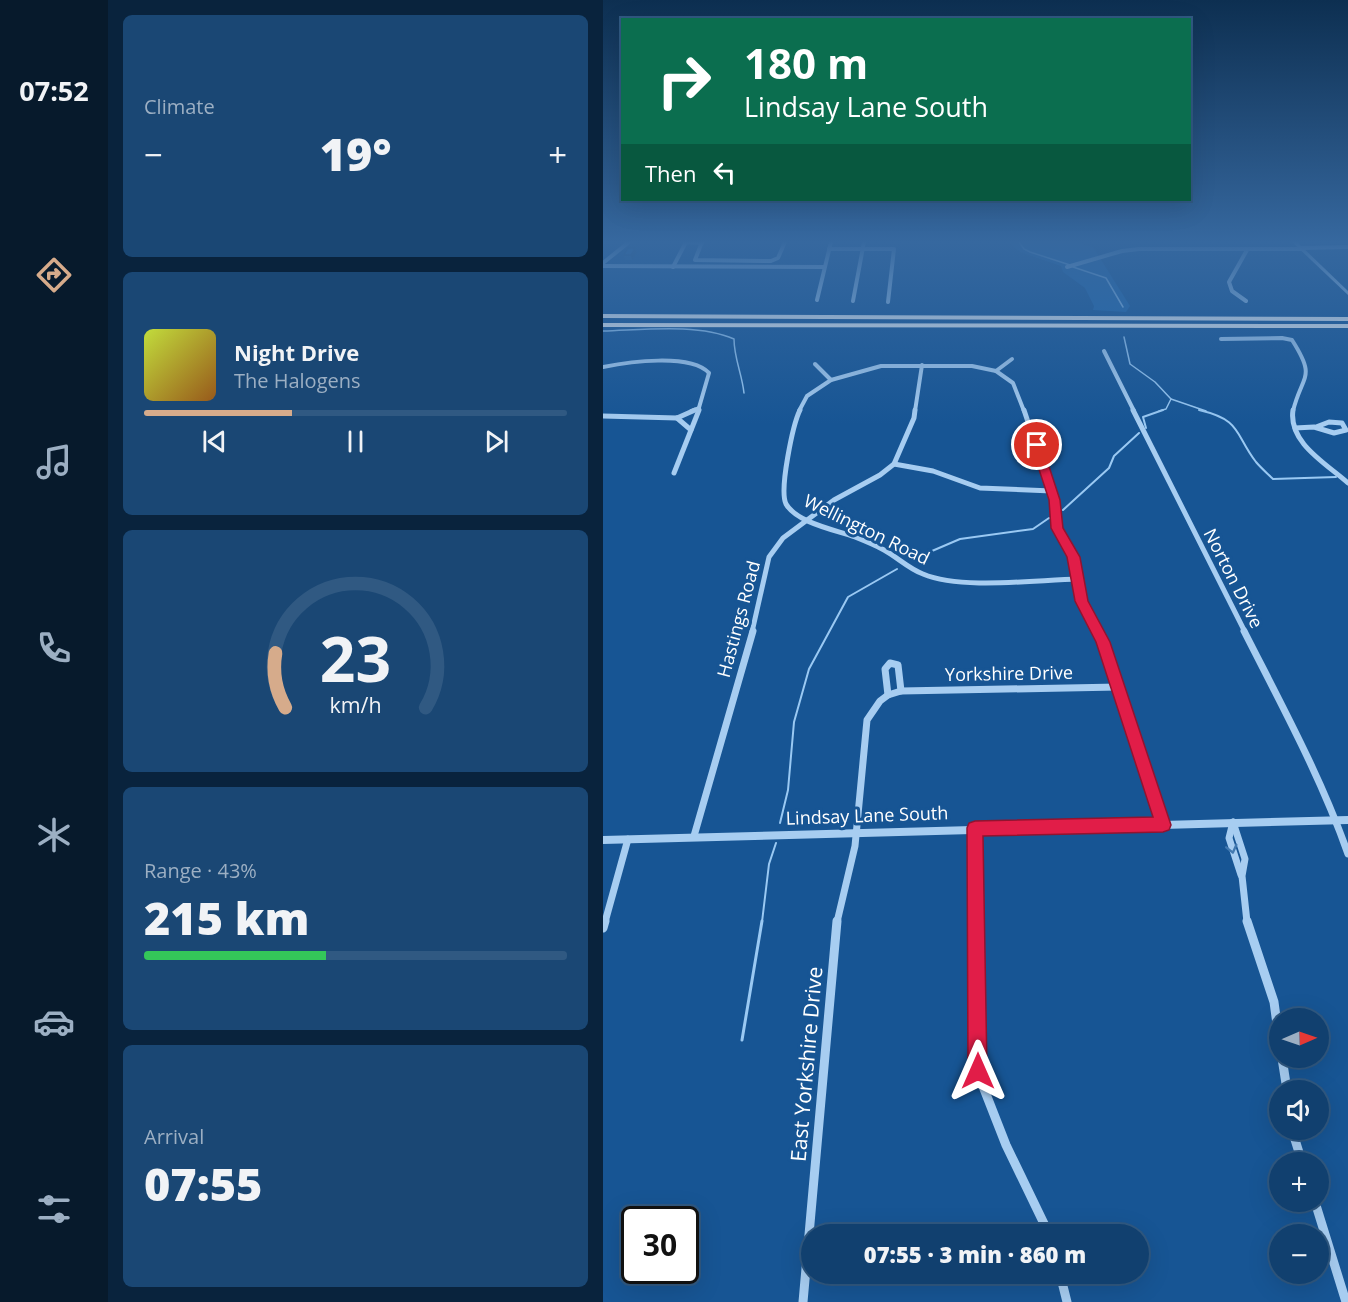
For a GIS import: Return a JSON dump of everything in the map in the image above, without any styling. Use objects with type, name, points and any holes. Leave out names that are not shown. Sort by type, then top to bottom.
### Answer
[{"type":"highway","points":[[603,316],[1348,319]]},
{"type":"highway","points":[[603,325],[1348,326]]},
{"type":"street","points":[[1221,339],[1282,338],[1292,340],[1304,359],[1307,369],[1305,386],[1291,410],[1295,428],[1300,439],[1348,483]]},
{"type":"street","name":"Norton Drive","points":[[1104,351],[1305,752],[1336,820],[1348,854]]},
{"type":"street","points":[[1012,359],[996,371],[1013,383],[1017,390],[1052,491],[1057,528],[1073,557],[1082,601],[1095,624],[1118,687],[1163,825]]},
{"type":"street","points":[[603,367],[615,364],[685,362],[705,367],[709,372],[710,379],[700,408],[674,473]]},
{"type":"street","points":[[815,364],[831,380]]},
{"type":"street","points":[[922,365],[914,418],[894,464],[933,471],[980,488],[1052,491]]},
{"type":"street","name":"Wellington Road","points":[[996,371],[972,366],[881,366],[831,380],[807,396],[798,413],[784,479],[783,494],[786,503],[793,511],[807,520],[884,550],[922,574],[943,580],[1078,579]]},
{"type":"street","points":[[603,416],[677,418],[689,415],[700,408]]},
{"type":"street","points":[[677,418],[691,430]]},
{"type":"street","points":[[1295,428],[1315,428],[1339,434],[1346,430],[1342,423],[1329,422],[1315,428]]},
{"type":"street","name":"Hastings Road","points":[[694,836],[756,619],[766,562],[779,543],[807,520],[834,500],[880,475],[894,464]]},
{"type":"street","points":[[856,831],[867,720],[874,706],[888,695],[885,669],[890,663],[898,665],[901,691]]},
{"type":"street","name":"Yorkshire Drive","points":[[888,695],[901,691],[1118,687]]},
{"type":"street","name":"Lindsay Lane South","points":[[603,840],[856,831],[1348,820]]},
{"type":"street","points":[[1233,822],[1229,838],[1242,876],[1245,915],[1275,1008]]},
{"type":"street","points":[[975,828],[978,1071],[1006,1145],[1044,1224]]},
{"type":"street","name":"East Yorkshire Drive","points":[[803,1302],[838,915],[850,874],[856,831]]},
{"type":"street","points":[[603,928],[628,839]]},
{"type":"street","points":[[1318,1212],[1346,1302]]},
{"type":"street","points":[[1062,1284],[1067,1302]]},
{"type":"shaded area","points":[[1092,303],[1128,303],[1130,306],[1126,312],[1093,310]]},
{"type":"waterway","points":[[1121,303],[1123,307]]},
{"type":"waterway","points":[[603,331],[687,329],[720,334],[734,339],[744,393]]},
{"type":"waterway","points":[[1124,337],[1130,364],[1155,382],[1171,399]]},
{"type":"waterway","points":[[1159,411],[1166,409],[1171,399]]},
{"type":"waterway","points":[[1171,399],[1206,411]]},
{"type":"waterway","points":[[1146,428],[1143,417],[1163,410]]},
{"type":"waterway","points":[[1199,410],[1223,418],[1230,423],[1256,462],[1273,479],[1336,477]]},
{"type":"waterway","points":[[1063,510],[1109,468],[1114,456],[1139,433]]},
{"type":"waterway","points":[[911,560],[960,539],[1033,529],[1049,518]]},
{"type":"waterway","points":[[780,823],[788,790],[794,722],[809,669],[848,597],[897,569]]},
{"type":"waterway","points":[[762,922],[769,864],[776,843]]},
{"type":"waterway","points":[[742,1040],[762,921]]},
{"type":"route","points":[[978,1071],[975,828],[1163,825],[1103,642],[1080,596],[1078,573],[1073,557],[1057,528],[1054,500],[1037,445]]}]
